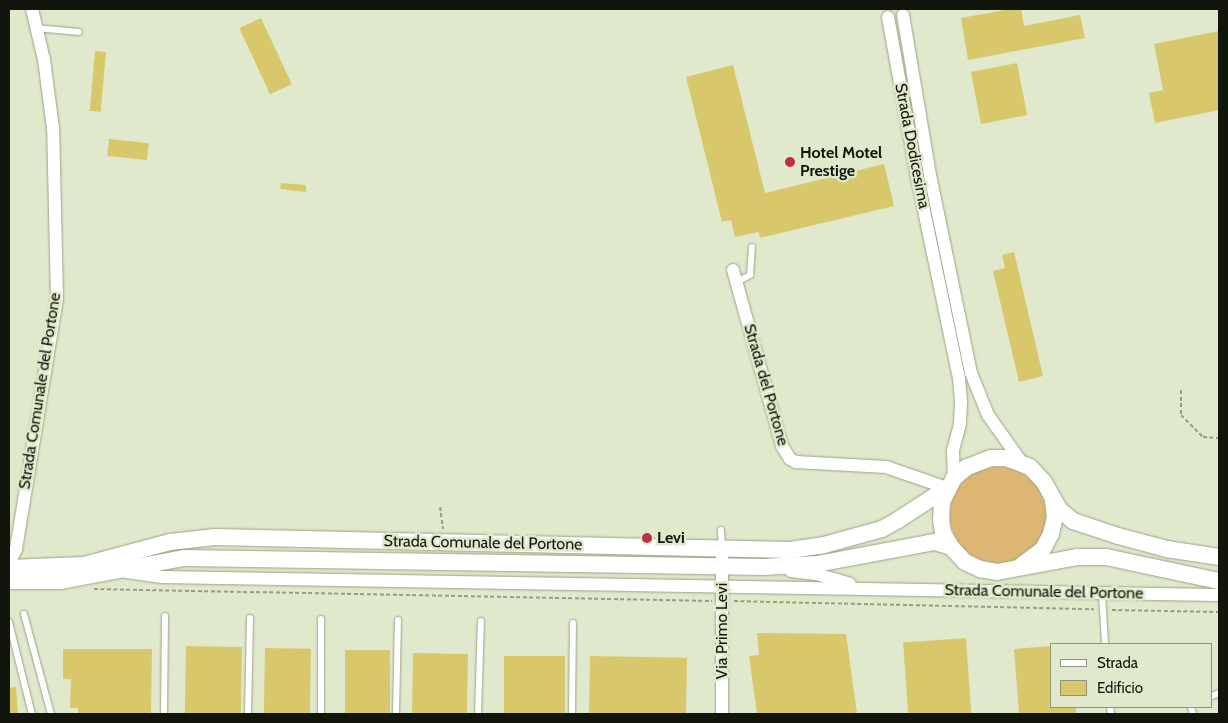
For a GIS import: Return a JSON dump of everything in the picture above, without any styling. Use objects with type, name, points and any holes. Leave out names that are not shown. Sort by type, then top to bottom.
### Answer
[{"type":"street","name":"Strada Comunale del Portone","points":[[9,563],[16,549],[57,298],[53,128],[44,60],[32,9]]},
{"type":"street","name":"Strada Dodicesima","points":[[903,15],[930,175],[961,395],[960,424],[953,451],[951,483]]},
{"type":"street","name":"Strada Dodicesima","points":[[888,17],[944,274],[971,373],[988,415],[1022,463]]},
{"type":"street","name":"Strada del Portone","points":[[735,276],[782,446],[790,459],[796,462],[886,467],[951,483]]},
{"type":"street","name":"Strada Comunale del Portone","points":[[9,568],[84,565],[170,542],[215,537],[790,550],[861,536],[898,520],[951,483],[966,467],[985,459],[1006,458],[1022,463],[1044,482],[1053,501],[1065,516],[1073,521],[1118,536],[1184,553],[1219,557]]},
{"type":"street","name":"Strada Comunale del Portone","points":[[951,483],[942,502],[940,520],[943,533],[950,547],[965,562],[980,569],[998,572],[1077,558],[1106,557],[1219,581]]},
{"type":"street","name":"Strada Comunale del Portone","points":[[1018,568],[1043,549],[1051,534],[1055,517],[1053,501]]},
{"type":"street","name":"Strada Comunale del Portone","points":[[9,581],[61,581],[184,558],[764,567],[817,564],[935,542],[950,547]]},
{"type":"street","name":"Via Primo Levi","points":[[722,548],[722,714]]},
{"type":"street","name":"Strada Comunale del Portone","points":[[764,567],[816,574],[868,589]]},
{"type":"street","name":"Strada Comunale del Portone","points":[[116,570],[162,577],[1219,595]]},
{"type":"lane","points":[[36,28],[79,32]]},
{"type":"lane","points":[[735,276],[750,275],[752,247]]},
{"type":"lane","points":[[721,530],[722,548]]},
{"type":"lane","points":[[1102,593],[1106,643]]},
{"type":"lane","points":[[24,614],[52,714]]},
{"type":"lane","points":[[164,714],[165,616]]},
{"type":"lane","points":[[248,714],[250,618]]},
{"type":"lane","points":[[321,619],[321,714]]},
{"type":"lane","points":[[396,714],[398,620]]},
{"type":"lane","points":[[478,714],[481,621]]},
{"type":"lane","points":[[9,622],[32,714]]},
{"type":"lane","points":[[572,714],[573,623]]},
{"type":"path","points":[[1182,390],[1181,415],[1203,437],[1219,438]]},
{"type":"path","points":[[440,507],[443,524]]},
{"type":"path","points":[[94,590],[1219,612]]},
{"type":"shaded area","points":[[998,467],[1016,470],[1032,481],[1043,497],[1046,515],[1043,533],[1032,549],[1016,560],[998,563],[980,560],[964,549],[953,533],[950,515],[953,497],[964,481],[980,470]]},
{"type":"building","points":[[1010,9],[1021,9],[1024,26],[1080,15],[1085,38],[968,60],[961,18]]},
{"type":"building","points":[[261,18],[292,84],[270,94],[239,28]]},
{"type":"building","points":[[1219,31],[1219,110],[1155,123],[1149,93],[1163,90],[1154,44]]},
{"type":"building","points":[[95,51],[106,52],[101,112],[90,111]]},
{"type":"building","points":[[1017,63],[1027,115],[981,124],[971,72]]},
{"type":"building","points":[[733,65],[765,193],[884,164],[894,206],[760,238],[759,232],[735,237],[731,220],[722,222],[686,77]]},
{"type":"building","points":[[109,139],[149,143],[147,160],[107,156]]},
{"type":"building","points":[[281,183],[306,185],[306,192],[280,189]]},
{"type":"building","points":[[1014,252],[1043,376],[1019,382],[993,271],[1005,268],[1002,255]]},
{"type":"building","points":[[757,633],[846,634],[857,714],[757,714],[749,656],[759,655]]},
{"type":"building","points":[[966,638],[971,714],[908,714],[903,642]]},
{"type":"building","points":[[186,646],[242,647],[241,714],[185,714]]},
{"type":"building","points":[[1050,646],[1050,708],[1076,708],[1076,714],[1019,714],[1014,649]]},
{"type":"building","points":[[265,648],[311,649],[310,714],[264,714]]},
{"type":"building","points":[[63,649],[152,649],[151,714],[78,714],[78,708],[70,708],[71,679],[63,679]]},
{"type":"building","points":[[345,650],[390,650],[390,714],[345,714]]},
{"type":"building","points":[[413,653],[468,654],[467,714],[412,714]]},
{"type":"building","points":[[504,656],[565,656],[565,714],[504,714]]},
{"type":"building","points":[[590,656],[687,658],[686,714],[589,714]]},
{"type":"building","points":[[16,687],[18,714],[9,714],[9,688]]},
{"type":"place","name":"Hotel Motel Prestige","points":[[790,162]]},
{"type":"place","name":"Levi","points":[[647,538]]}]
